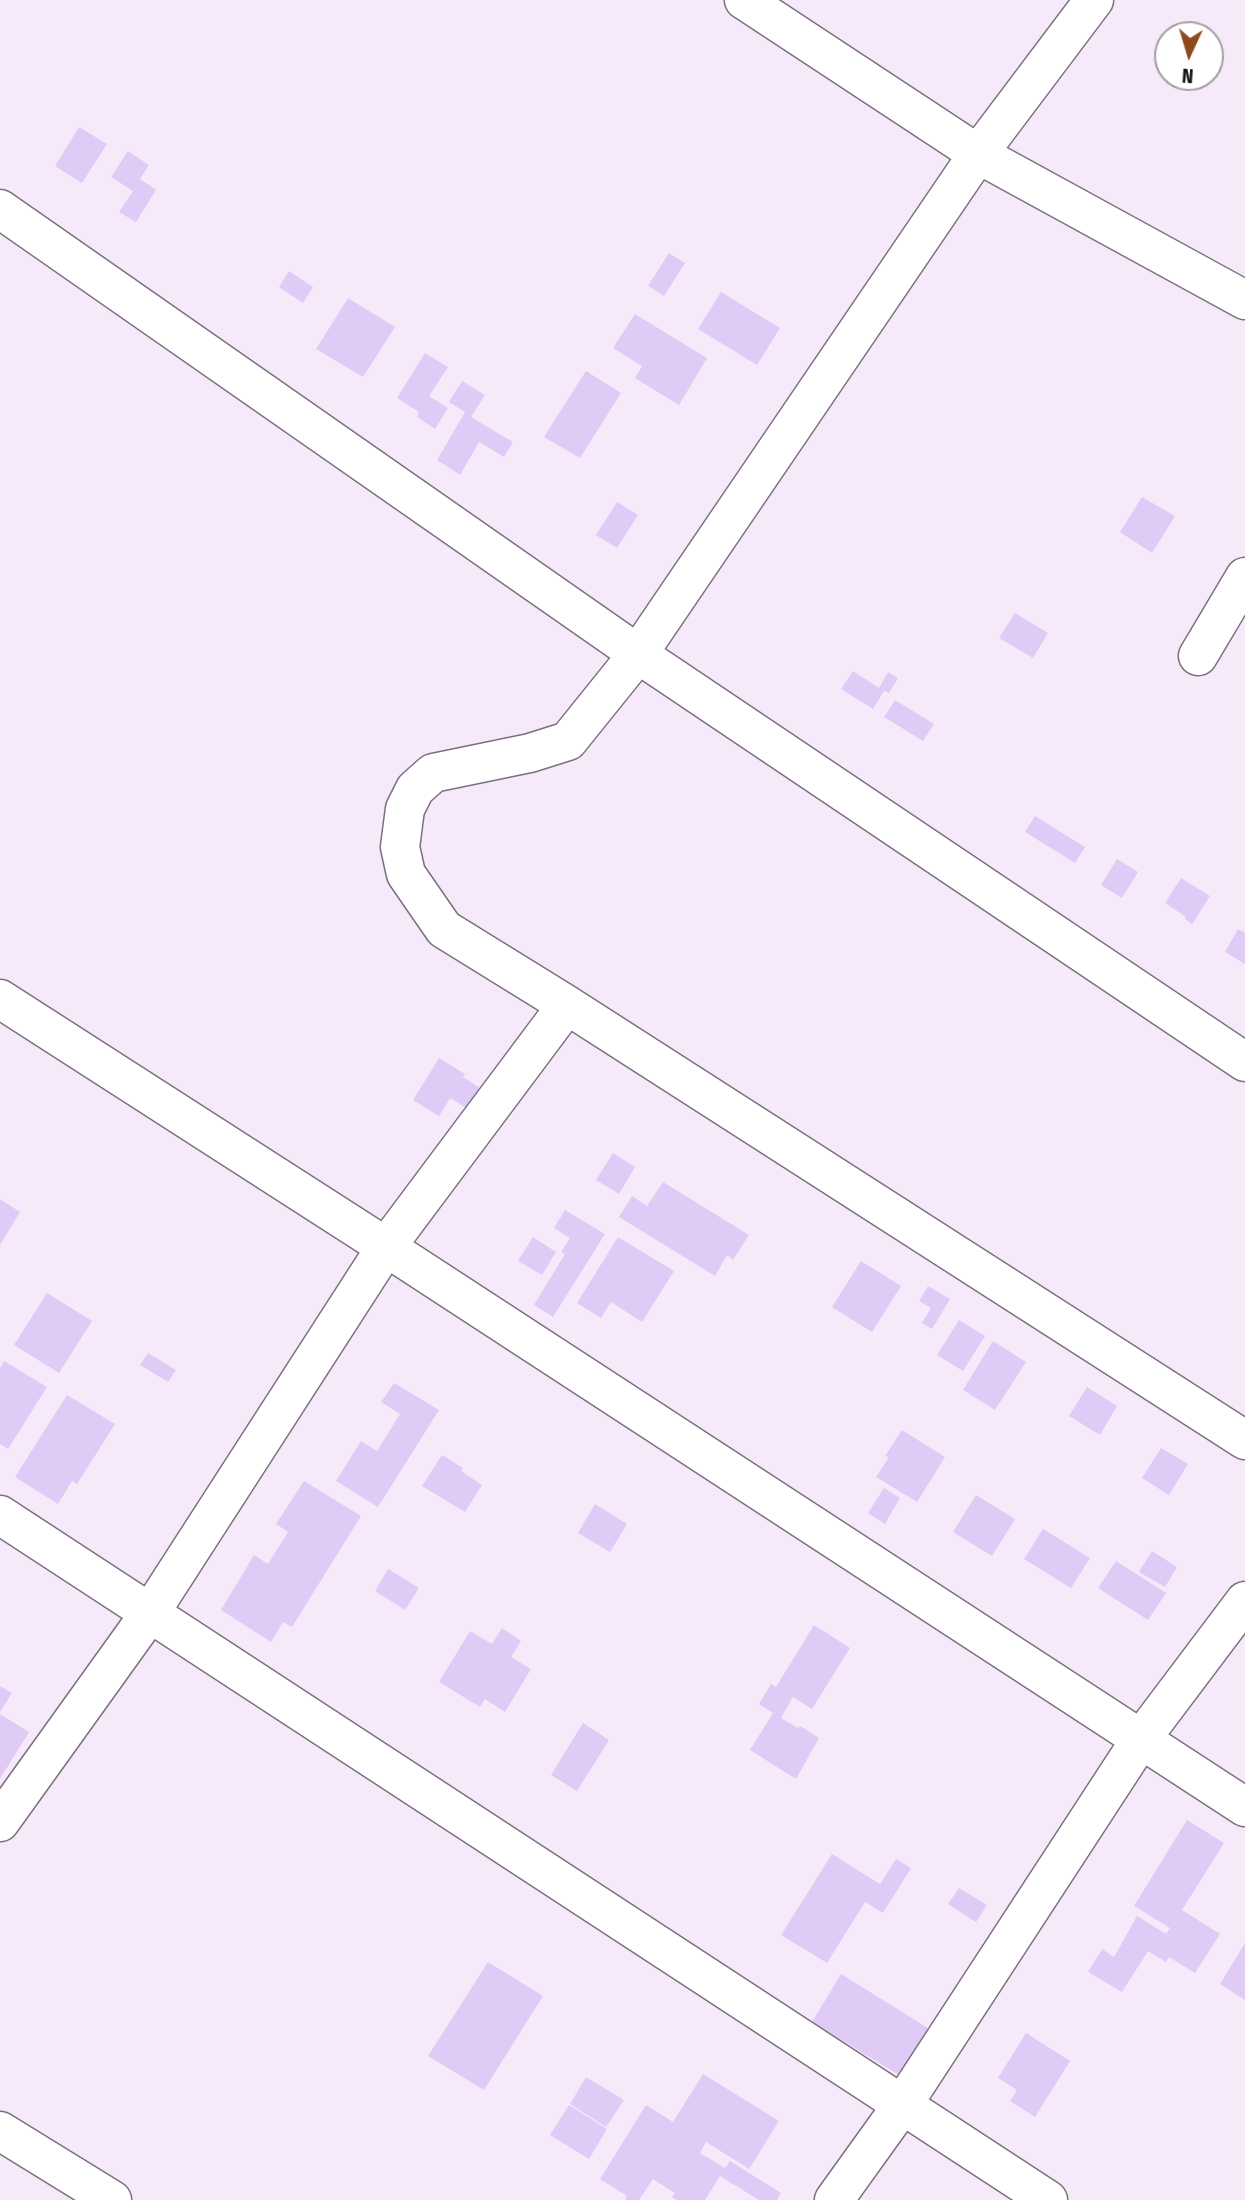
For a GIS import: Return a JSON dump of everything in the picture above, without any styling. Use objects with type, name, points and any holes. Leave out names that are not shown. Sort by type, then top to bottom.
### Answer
[{"type":"street","points":[[744,0],[978,154],[1245,300]]},
{"type":"street","points":[[1094,0],[978,154],[638,654],[568,741],[530,753],[433,773],[415,789],[405,809],[400,847],[407,874],[444,929],[568,1005],[1245,1440]]},
{"type":"street","points":[[0,208],[638,654],[1245,1062]]},
{"type":"street","points":[[1198,656],[1245,577]]},
{"type":"street","points":[[0,999],[386,1247],[1245,1807]]},
{"type":"street","points":[[0,1822],[150,1613],[386,1247],[568,1005]]},
{"type":"street","points":[[0,1515],[1048,2200]]},
{"type":"street","points":[[834,2200],[903,2104],[1141,1739],[1245,1601]]},
{"type":"street","points":[[0,2131],[112,2200]]},
{"type":"building","points":[[79,127],[107,144],[82,183],[55,166]]},
{"type":"building","points":[[128,151],[149,165],[140,179],[156,190],[136,222],[119,212],[133,191],[111,177]]},
{"type":"building","points":[[669,253],[685,263],[664,296],[648,286]]},
{"type":"building","points":[[289,271],[313,287],[303,303],[279,287]]},
{"type":"building","points":[[721,292],[780,328],[757,365],[698,329]]},
{"type":"building","points":[[348,298],[395,327],[363,377],[316,349]]},
{"type":"building","points":[[635,314],[707,358],[679,405],[635,378],[642,366],[613,348]]},
{"type":"building","points":[[425,353],[448,367],[429,396],[448,408],[435,429],[417,417],[419,412],[397,398]]},
{"type":"building","points":[[586,371],[621,393],[580,458],[544,437]]},
{"type":"building","points":[[462,381],[485,395],[471,417],[513,442],[504,457],[479,442],[460,475],[437,460],[465,412],[449,402]]},
{"type":"building","points":[[1142,497],[1175,516],[1152,553],[1120,532]]},
{"type":"building","points":[[617,502],[638,515],[617,548],[596,535]]},
{"type":"building","points":[[1015,613],[1048,633],[1033,658],[999,638]]},
{"type":"building","points":[[853,671],[879,688],[888,672],[898,678],[889,693],[884,691],[873,709],[841,689]]},
{"type":"building","points":[[895,700],[934,724],[923,741],[884,717]]},
{"type":"building","points":[[1035,816],[1085,847],[1075,863],[1025,832]]},
{"type":"building","points":[[1117,859],[1138,872],[1122,898],[1101,885]]},
{"type":"building","points":[[1181,878],[1210,896],[1192,924],[1165,903]]},
{"type":"building","points":[[1238,929],[1245,933],[1245,964],[1225,952]]},
{"type":"building","points":[[439,1058],[465,1074],[463,1077],[486,1092],[473,1112],[450,1098],[439,1116],[413,1100]]},
{"type":"building","points":[[613,1153],[635,1167],[619,1194],[596,1180]]},
{"type":"building","points":[[663,1182],[749,1235],[733,1260],[727,1255],[715,1276],[619,1217],[632,1196],[647,1206]]},
{"type":"building","points":[[0,1199],[20,1212],[0,1245]]},
{"type":"building","points":[[565,1210],[605,1234],[553,1317],[534,1305],[565,1254],[561,1252],[570,1238],[554,1228]]},
{"type":"building","points":[[533,1237],[556,1252],[542,1275],[518,1261]]},
{"type":"building","points":[[618,1237],[674,1271],[642,1322],[611,1302],[601,1318],[577,1303]]},
{"type":"building","points":[[861,1261],[901,1286],[872,1332],[832,1307]]},
{"type":"building","points":[[928,1286],[950,1299],[932,1329],[922,1323],[931,1308],[919,1301]]},
{"type":"building","points":[[47,1293],[92,1321],[59,1373],[14,1345]]},
{"type":"building","points":[[959,1320],[985,1336],[963,1371],[937,1355]]},
{"type":"building","points":[[993,1341],[1026,1362],[995,1410],[963,1390]]},
{"type":"building","points":[[148,1353],[176,1370],[168,1382],[140,1365]]},
{"type":"building","points":[[4,1361],[47,1387],[8,1449],[0,1444],[0,1368]]},
{"type":"building","points":[[394,1383],[439,1410],[378,1507],[336,1481],[361,1441],[377,1451],[400,1414],[381,1402]]},
{"type":"building","points":[[1087,1387],[1117,1406],[1100,1435],[1069,1416]]},
{"type":"building","points":[[67,1395],[115,1424],[77,1484],[72,1481],[58,1504],[15,1477]]},
{"type":"building","points":[[902,1430],[945,1457],[917,1502],[876,1477],[889,1457],[885,1456]]},
{"type":"building","points":[[1161,1448],[1188,1464],[1169,1495],[1142,1478]]},
{"type":"building","points":[[442,1455],[463,1468],[461,1471],[482,1485],[465,1512],[422,1486]]},
{"type":"building","points":[[304,1481],[361,1516],[292,1627],[283,1622],[271,1642],[221,1610],[254,1555],[268,1564],[288,1532],[276,1524]]},
{"type":"building","points":[[884,1488],[900,1498],[885,1524],[868,1513]]},
{"type":"building","points":[[976,1495],[1015,1519],[992,1556],[953,1532]]},
{"type":"building","points":[[595,1504],[627,1524],[610,1552],[578,1533]]},
{"type":"building","points":[[1043,1529],[1090,1558],[1071,1588],[1024,1559]]},
{"type":"building","points":[[1152,1551],[1177,1567],[1165,1587],[1139,1572]]},
{"type":"building","points":[[1116,1561],[1166,1593],[1148,1620],[1098,1588]]},
{"type":"building","points":[[388,1569],[419,1588],[405,1610],[375,1591]]},
{"type":"building","points":[[814,1625],[850,1648],[812,1709],[793,1697],[781,1718],[819,1738],[796,1779],[750,1750],[773,1713],[759,1704],[771,1684],[776,1687]]},
{"type":"building","points":[[502,1628],[521,1641],[511,1657],[531,1669],[505,1712],[485,1699],[480,1707],[439,1682],[470,1631],[492,1644]]},
{"type":"building","points":[[0,1686],[12,1693],[0,1712]]},
{"type":"building","points":[[0,1714],[29,1732],[0,1779]]},
{"type":"building","points":[[583,1723],[609,1740],[577,1791],[551,1775]]},
{"type":"building","points":[[1187,1820],[1224,1843],[1182,1910],[1220,1934],[1195,1973],[1169,1957],[1166,1962],[1148,1951],[1122,1992],[1088,1972],[1102,1949],[1114,1957],[1137,1916],[1166,1934],[1170,1928],[1134,1906]]},
{"type":"building","points":[[832,1854],[880,1884],[896,1859],[911,1868],[883,1913],[865,1902],[827,1963],[781,1935]]},
{"type":"building","points":[[959,1888],[987,1905],[976,1922],[948,1904]]},
{"type":"building","points":[[1245,1943],[1245,2000],[1220,1984]]},
{"type":"building","points":[[488,1962],[543,1996],[484,2090],[428,2056]]},
{"type":"building","points":[[841,1974],[928,2028],[899,2075],[812,2022]]},
{"type":"building","points":[[1026,2033],[1070,2061],[1035,2117],[1010,2101],[1017,2090],[998,2078]]},
{"type":"building","points":[[703,2074],[779,2121],[749,2169],[706,2142],[700,2153],[725,2168],[730,2161],[781,2193],[777,2200],[759,2200],[720,2176],[705,2200],[677,2200],[672,2197],[675,2193],[653,2179],[639,2200],[625,2200],[627,2196],[600,2179],[646,2105],[673,2122]]},
{"type":"building","points":[[586,2077],[624,2100],[606,2127],[570,2104]]},
{"type":"building","points":[[569,2105],[607,2129],[589,2159],[550,2135]]}]
